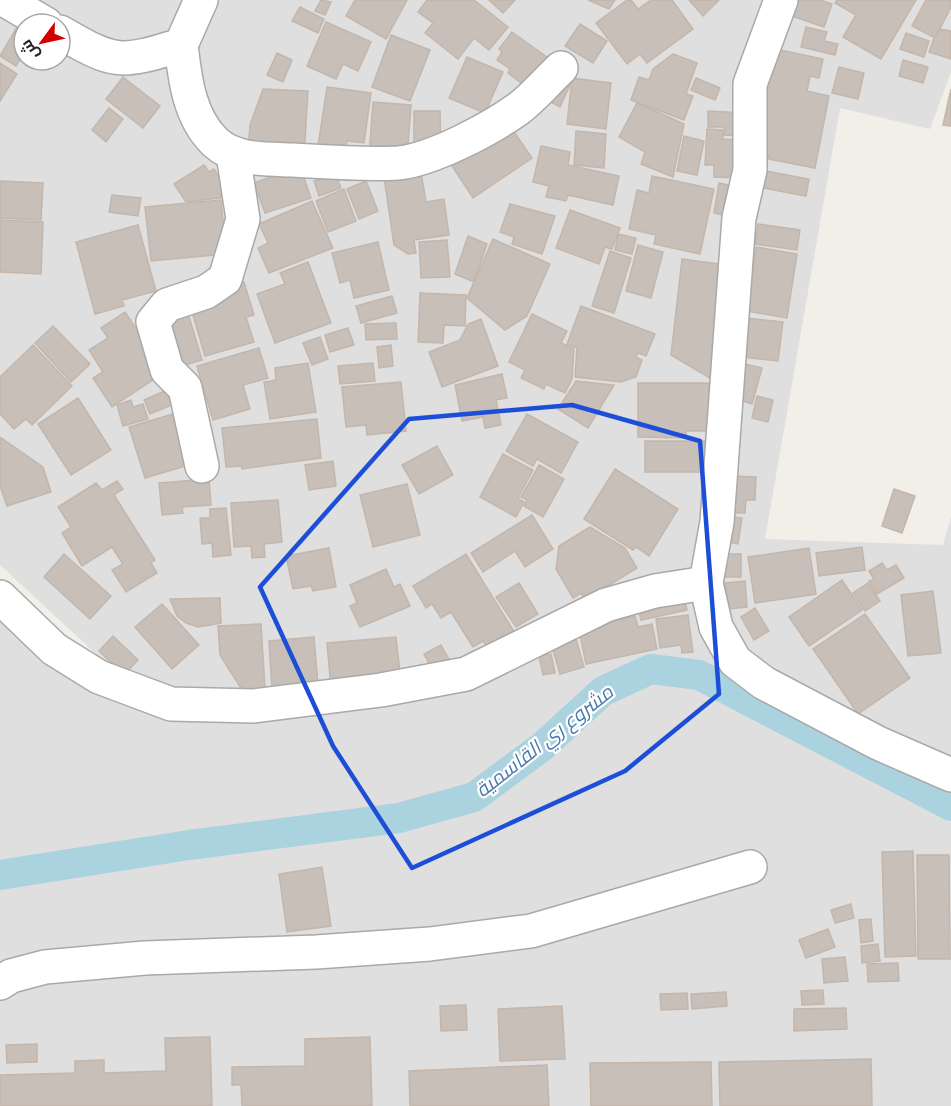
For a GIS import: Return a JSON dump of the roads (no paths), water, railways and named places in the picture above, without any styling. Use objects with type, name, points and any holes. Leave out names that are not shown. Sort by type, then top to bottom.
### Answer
[{"type":"street","points":[[5,0],[26,12]]},
{"type":"street","points":[[201,0],[181,45],[186,88],[204,130],[233,154],[255,158],[400,163],[438,153],[519,109],[561,68]]},
{"type":"street","points":[[781,0],[750,84],[750,170],[739,218],[717,522],[706,583],[716,627],[735,662],[764,683],[878,742],[951,775]]},
{"type":"street","points":[[72,39],[100,56],[122,60],[147,56],[181,45]]},
{"type":"street","points":[[202,466],[184,388],[167,370],[153,322],[167,305],[206,292],[225,279],[243,219],[233,154]]},
{"type":"street","points":[[0,597],[54,649],[99,677],[171,704],[254,706],[381,690],[466,674],[606,605],[655,591],[706,583]]},
{"type":"street","points":[[0,982],[11,976],[45,967],[144,958],[315,952],[430,944],[531,931],[750,867]]},
{"type":"waterway","name":"مشروع ري القاسمية","points":[[0,875],[189,845],[399,818],[474,797],[543,746],[603,691],[651,669],[699,675],[951,806]]}]
